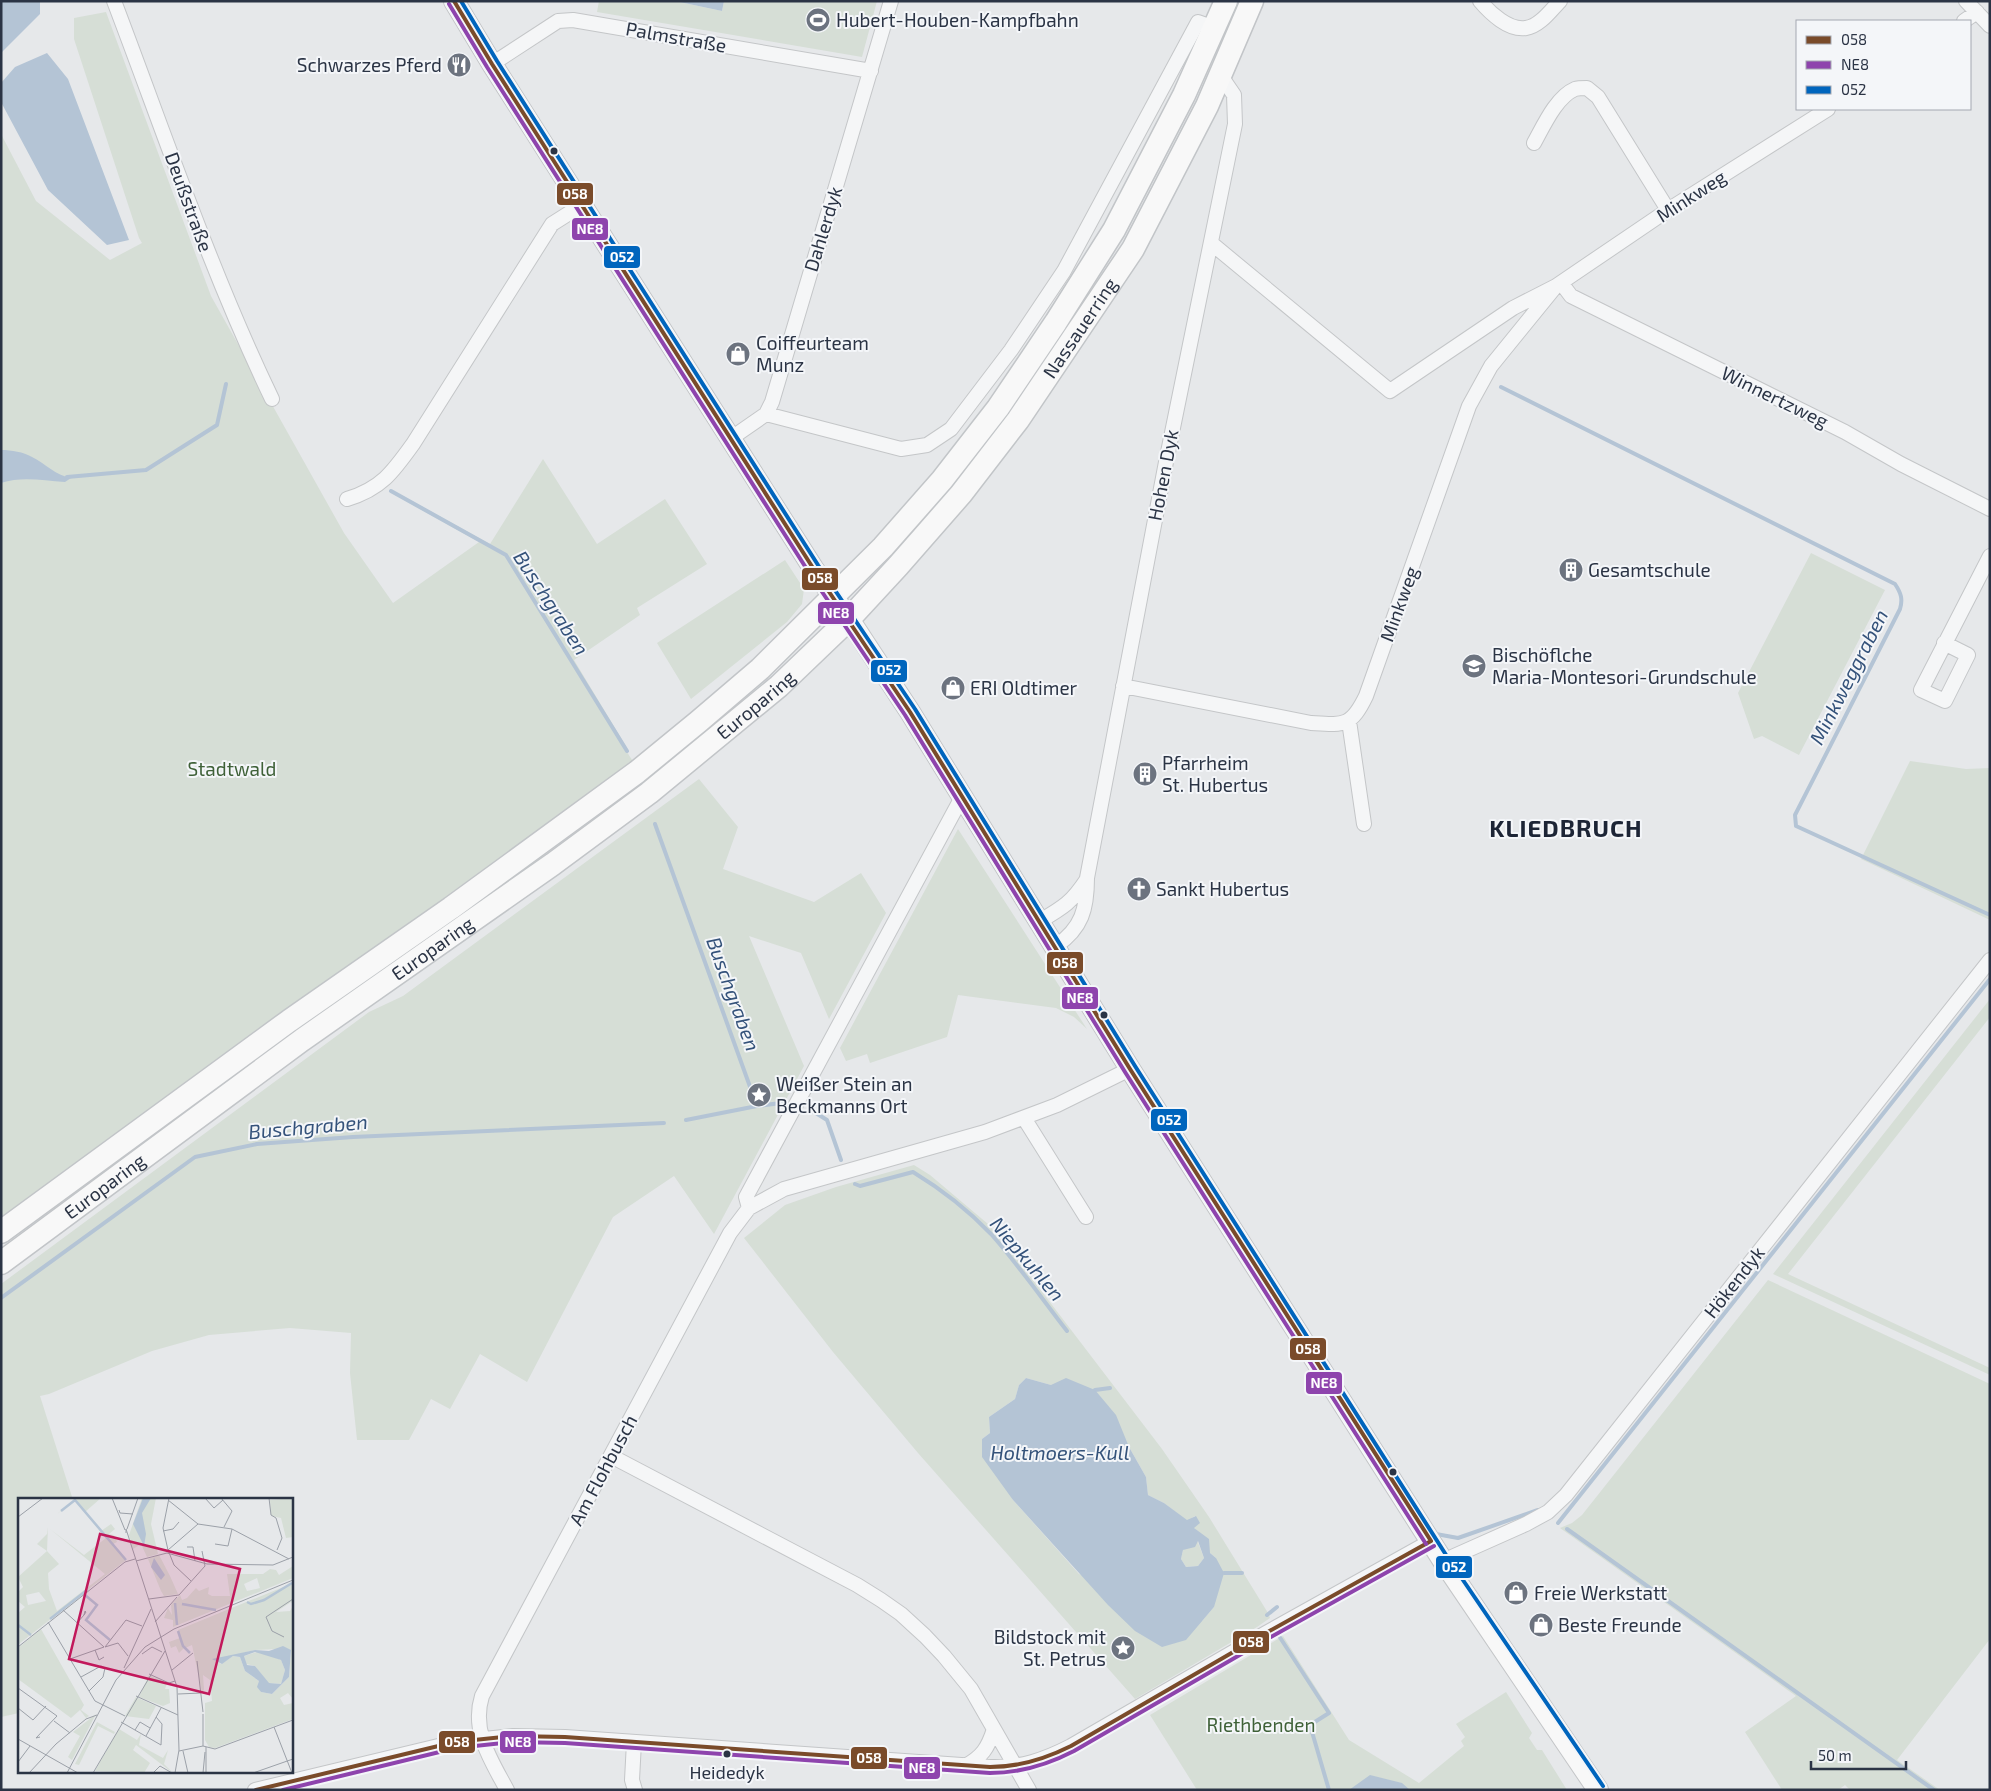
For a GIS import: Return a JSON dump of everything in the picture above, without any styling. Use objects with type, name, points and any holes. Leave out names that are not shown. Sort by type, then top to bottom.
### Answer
[{"type":"main road","points":[[454,1],[730,439],[849,619],[962,797],[1056,946],[1130,1069],[1430,1541],[1598,1790]]},
{"type":"main road","name":"Nassauerring","points":[[833,597],[883,548],[942,480],[998,408],[1056,322],[1114,230],[1184,95],[1207,25],[1226,1]]},
{"type":"main road","name":"Nassauerring","points":[[849,619],[961,494],[1023,413],[1133,249],[1221,76],[1252,1]]},
{"type":"main road","name":"Europaring","points":[[1,1232],[289,1021],[459,902],[636,772],[760,669],[833,597]]},
{"type":"main road","name":"Europaring","points":[[1,1263],[302,1040],[553,864],[641,799],[685,765],[778,686],[849,619]]},
{"type":"street","name":"Deußstraße","points":[[114,1],[214,271],[272,399]]},
{"type":"street","name":"Dahlerdyk","points":[[766,414],[772,402],[891,1]]},
{"type":"street","points":[[1480,1],[1486,8],[1510,26],[1526,28],[1539,22],[1560,1]]},
{"type":"street","points":[[1966,1],[1990,26]]},
{"type":"street","points":[[1965,20],[1977,12]]},
{"type":"street","name":"Palmstraße","points":[[492,64],[558,21],[573,20],[871,71]]},
{"type":"street","name":"Nassauerring","points":[[766,414],[901,449],[927,445],[951,428],[1011,350],[1064,271],[1207,25]]},
{"type":"street","name":"Hohen Dyk","points":[[1056,946],[1077,927],[1084,909],[1087,894],[1087,878],[1166,462],[1235,124],[1234,95],[1221,76]]},
{"type":"street","points":[[1534,143],[1550,112],[1566,95],[1575,89],[1587,88],[1598,97],[1668,210]]},
{"type":"street","name":"Minkweg","points":[[1211,242],[1390,391],[1513,308],[1559,285],[1668,210],[1826,110]]},
{"type":"street","points":[[347,499],[360,495],[391,475],[418,436],[552,224],[582,206]]},
{"type":"street","name":"Minkweg","points":[[1349,721],[1358,713],[1366,696],[1469,406],[1491,366],[1559,285]]},
{"type":"street","name":"Winnertzweg","points":[[1559,285],[1571,296],[1845,432],[1901,464],[1990,509]]},
{"type":"street","points":[[730,439],[766,414]]},
{"type":"street","points":[[1944,643],[1990,556]]},
{"type":"street","points":[[1123,686],[1311,722],[1336,724],[1349,721],[1364,824]]},
{"type":"street","name":"Am Flohbusch","points":[[749,1208],[746,1197],[962,797]]},
{"type":"street","name":"Hohen Dyk","points":[[1040,921],[1066,906],[1087,878]]},
{"type":"street","name":"Hökendyk","points":[[1443,1561],[1526,1524],[1548,1512],[1566,1495],[1990,960]]},
{"type":"street","name":"Am Flohbusch","points":[[507,1790],[481,1738],[477,1715],[482,1696],[730,1234],[749,1208],[784,1189],[962,1139],[1024,1118],[1057,1105],[1130,1069]]},
{"type":"street","points":[[1024,1118],[1086,1217]]},
{"type":"street","points":[[611,1456],[856,1584],[901,1614],[944,1656],[971,1689],[1029,1790]]},
{"type":"street","points":[[255,1790],[455,1742],[481,1738],[556,1737],[965,1766],[1015,1766],[1044,1759],[1071,1746],[1430,1541]]},
{"type":"street","points":[[965,1766],[977,1760],[984,1753],[994,1729]]},
{"type":"street","points":[[634,1742],[632,1780],[635,1790]]},
{"type":"green space","points":[[599,1],[675,1],[722,11],[724,1],[877,1],[862,57],[597,12]]},
{"type":"green space","name":"Stadtwald","points":[[106,12],[211,296],[344,533],[393,603],[479,542],[395,495],[401,495],[490,544],[543,459],[597,544],[665,499],[707,564],[637,608],[640,615],[574,660],[627,748],[625,749],[634,763],[1,1223],[1,483],[13,479],[36,479],[1,450],[1,134],[36,201],[110,260],[142,243],[74,39],[74,18]]},
{"type":"green space","points":[[1811,553],[1885,590],[1799,755],[1762,736],[1754,739],[1738,693]]},
{"type":"green space","points":[[785,560],[804,589],[802,604],[787,622],[691,699],[657,643]]},
{"type":"green space","points":[[1910,761],[1966,769],[1990,768],[1990,920],[1861,859]]},
{"type":"green space","points":[[699,779],[738,827],[723,869],[814,902],[861,873],[886,913],[829,1019],[801,953],[749,936],[804,1066],[714,1234],[674,1176],[613,1217],[527,1382],[480,1354],[450,1409],[431,1399],[409,1440],[357,1440],[350,1373],[351,1333],[290,1328],[209,1335],[152,1351],[40,1396],[72,1498],[18,1498],[18,1713],[1,1717],[1,1284],[369,1012],[403,996]]},
{"type":"green space","points":[[958,829],[1087,1029],[1074,1017],[1056,1008],[958,995],[947,1037],[870,1063],[867,1054],[846,1061],[840,1048]]},
{"type":"green space","points":[[1990,999],[1990,1017],[1788,1274],[1990,1368],[1990,1375],[1773,1274]]},
{"type":"green space","points":[[914,1165],[930,1175],[988,1224],[1162,1449],[1209,1517],[1270,1618],[1135,1699],[918,1453],[833,1352],[744,1238],[785,1205],[836,1187]],"holes":[[[1026,1378],[1051,1385],[1129,1447],[1146,1477],[1148,1495],[1164,1503],[1187,1521],[1195,1516],[1194,1528],[1210,1553],[1216,1558],[1214,1607],[1202,1621],[1079,1574],[1013,1500],[982,1439],[990,1433],[989,1417],[1015,1399],[1019,1385]]]},
{"type":"green space","points":[[1768,1280],[1990,1384],[1990,1639],[1897,1760],[1940,1790],[1850,1790],[1845,1785],[1838,1790],[1782,1790],[1745,1732],[1796,1696],[1560,1528],[1572,1523],[1582,1515]]},
{"type":"green space","points":[[1197,1540],[1204,1558],[1198,1566],[1186,1567],[1181,1559],[1183,1550]]},
{"type":"green space","name":"Riethbenden","points":[[1283,1636],[1349,1740],[1419,1783],[1464,1746],[1461,1741],[1465,1737],[1456,1724],[1506,1692],[1532,1733],[1529,1738],[1537,1750],[1542,1750],[1567,1790],[1197,1790],[1150,1715]]},
{"type":"water","points":[[1,1],[40,1],[40,14],[1,53]]},
{"type":"water","points":[[675,1],[724,1],[722,11]]},
{"type":"water","points":[[47,53],[68,79],[129,240],[107,245],[48,190],[1,102],[1,83],[15,67]]},
{"type":"water","points":[[1,450],[25,454],[60,474],[71,478],[65,482],[25,479],[1,483]]},
{"type":"water","name":"Holtmoers-Kull","points":[[1026,1378],[1051,1385],[1066,1378],[1095,1390],[1116,1415],[1129,1447],[1146,1477],[1148,1495],[1164,1503],[1187,1520],[1196,1516],[1200,1523],[1194,1528],[1209,1539],[1210,1553],[1216,1558],[1224,1573],[1214,1607],[1186,1640],[1162,1647],[1135,1631],[1108,1605],[1013,1500],[982,1457],[982,1439],[990,1433],[989,1417],[1015,1399],[1019,1385]],"holes":[[[1198,1541],[1204,1558],[1198,1566],[1186,1567],[1181,1559],[1183,1550],[1195,1547]]]},
{"type":"water","points":[[1370,1775],[1402,1783],[1410,1790],[1349,1790]]},
{"type":"waterway","points":[[67,477],[146,470],[217,425],[226,384]]},
{"type":"waterway","name":"Minkweggraben","points":[[1501,387],[1895,584],[1901,596],[1900,609],[1795,815],[1796,826],[1990,915]]},
{"type":"waterway","name":"Buschgraben","points":[[391,491],[506,555],[627,751]]},
{"type":"waterway","name":"Buschgraben","points":[[655,824],[757,1106]]},
{"type":"waterway","points":[[1558,1523],[1990,979]]},
{"type":"waterway","name":"Buschgraben","points":[[686,1120],[781,1103]]},
{"type":"waterway","name":"Niepkuhlen","points":[[811,1110],[827,1120],[841,1160]]},
{"type":"waterway","name":"Buschgraben","points":[[1,1298],[195,1157],[257,1144],[353,1137],[664,1123]]},
{"type":"waterway","name":"Niepkuhlen","points":[[855,1184],[860,1186],[913,1172],[934,1185],[964,1208],[991,1234],[1067,1331]]},
{"type":"waterway","points":[[1095,1390],[1110,1388]]},
{"type":"waterway","points":[[1436,1534],[1458,1538],[1538,1510]]},
{"type":"waterway","points":[[1567,1529],[1934,1790]]},
{"type":"waterway","points":[[1224,1573],[1242,1573]]},
{"type":"waterway","points":[[1267,1615],[1277,1607]]},
{"type":"waterway","name":"Niepkuhlen","points":[[1279,1636],[1329,1713],[1310,1725],[1329,1790]]},
{"type":"transit line","name":"058","points":[[454,1],[492,64],[813,568],[910,712],[1130,1069],[1431,1541]]},
{"type":"transit line","name":"052","points":[[461,1],[497,61],[818,565],[915,709],[1135,1066],[1448,1558],[1603,1786]]},
{"type":"transit line","name":"NE8","points":[[449,4],[487,67],[808,571],[905,715],[1125,1072],[1426,1544]]},
{"type":"transit line","name":"058","points":[[256,1790],[455,1742],[513,1736],[565,1737],[990,1767],[1022,1764],[1051,1755],[1071,1746],[1266,1633],[1431,1541]]},
{"type":"transit line","name":"NE8","points":[[283,1790],[456,1748],[513,1742],[565,1743],[990,1773],[1023,1770],[1074,1751],[1269,1638],[1434,1546]]},
{"type":"place","name":"Hubert-Houben-Kampfbahn","points":[[818,20]]},
{"type":"place","name":"Schwarzes Pferd","points":[[459,65]]},
{"type":"place","name":"Coiffeurteam Munz","points":[[738,354]]},
{"type":"place","name":"Gesamtschule","points":[[1571,570]]},
{"type":"place","name":"Bischöflche Maria-Montesori-Grundschule","points":[[1474,666]]},
{"type":"place","name":"ERI Oldtimer","points":[[953,688]]},
{"type":"place","name":"Pfarrheim St. Hubertus","points":[[1145,774]]},
{"type":"place","name":"Sankt Hubertus","points":[[1139,889]]},
{"type":"place","name":"Weißer Stein an Beckmanns Ort","points":[[759,1095]]},
{"type":"place","name":"Freie Werkstatt","points":[[1516,1593]]},
{"type":"place","name":"Beste Freunde","points":[[1541,1625]]},
{"type":"place","name":"Bildstock mit St. Petrus","points":[[1123,1648]]},
{"type":"place","name":"Heidedyk","points":[[727,1754]]},
{"type":"district","name":"KLIEDBRUCH","points":[[1566,829]]}]
